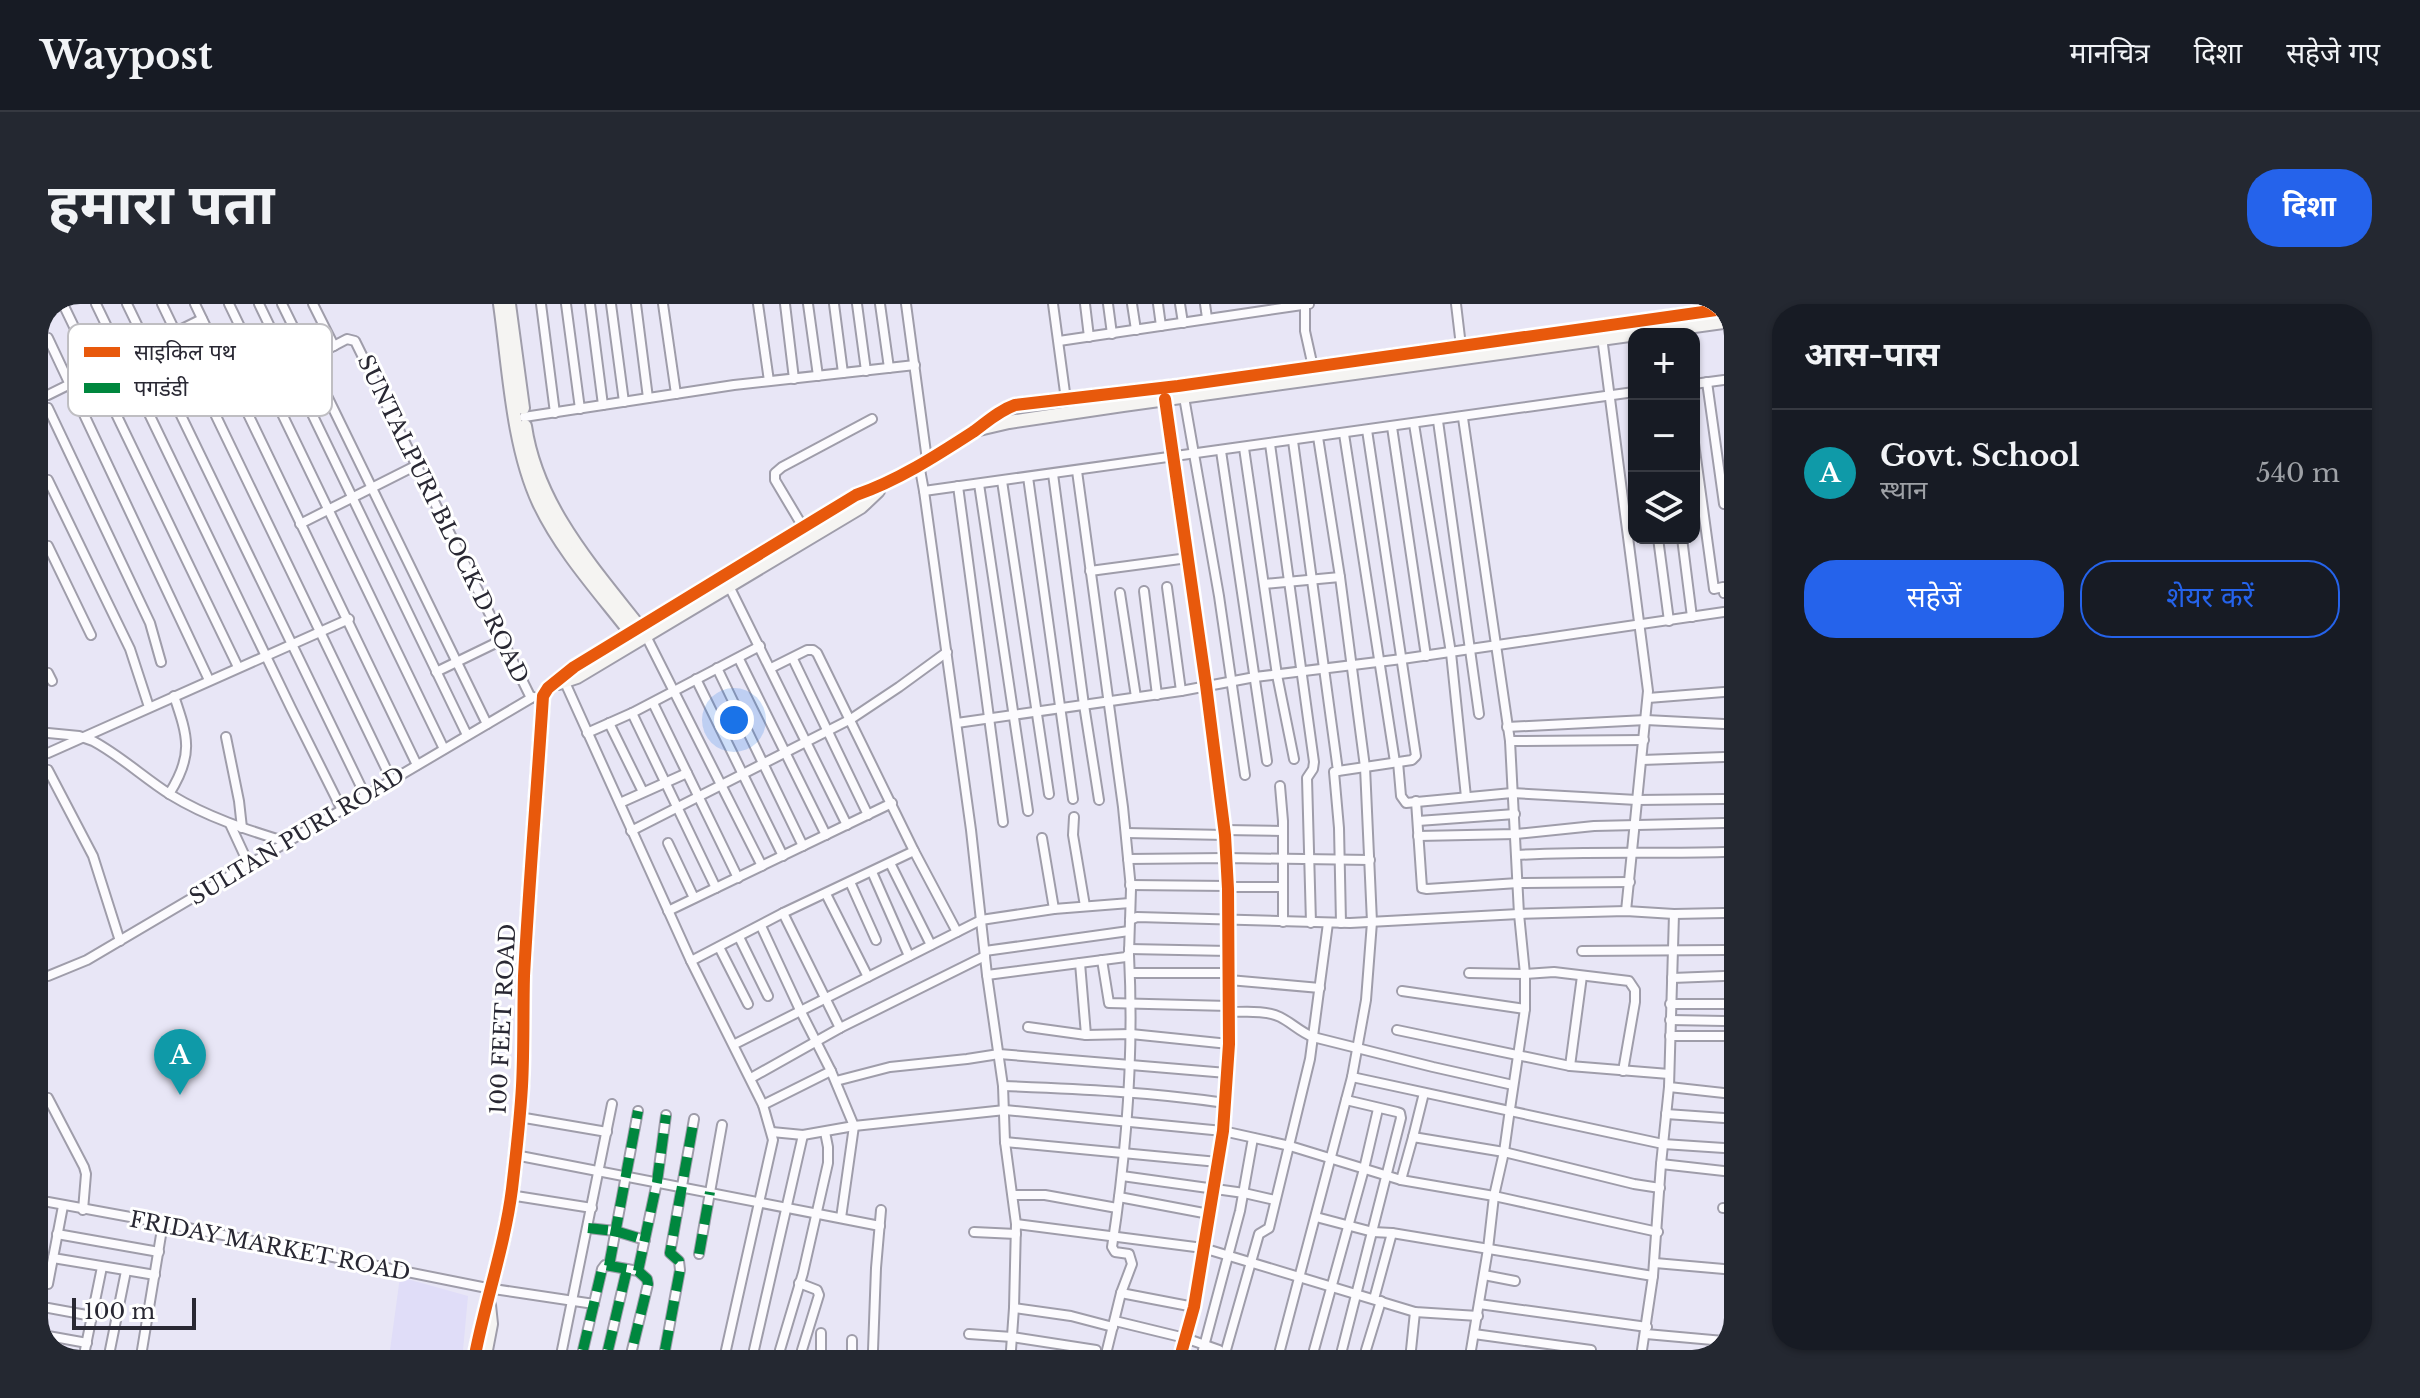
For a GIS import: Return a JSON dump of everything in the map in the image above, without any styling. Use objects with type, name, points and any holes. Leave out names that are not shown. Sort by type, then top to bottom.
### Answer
[{"type":"street","points":[[63,304],[73,324]]},
{"type":"street","points":[[96,304],[106,324]]},
{"type":"street","points":[[127,304],[137,324]]},
{"type":"street","points":[[162,304],[171,324]]},
{"type":"street","points":[[195,304],[204,324]]},
{"type":"street","points":[[229,304],[239,324]]},
{"type":"street","points":[[259,304],[269,324]]},
{"type":"street","points":[[282,304],[292,324]]},
{"type":"street","points":[[313,304],[323,324]]},
{"type":"street","points":[[500,304],[521,455],[539,503],[559,538],[638,634]]},
{"type":"street","points":[[509,304],[527,440],[556,517],[675,691],[762,866]]},
{"type":"street","points":[[541,304],[555,413]]},
{"type":"street","points":[[566,304],[580,409]]},
{"type":"street","points":[[590,304],[603,405]]},
{"type":"street","points":[[611,304],[624,402]]},
{"type":"street","points":[[636,304],[648,398]]},
{"type":"street","points":[[663,304],[676,394]]},
{"type":"street","points":[[758,304],[769,381]]},
{"type":"street","points":[[785,304],[794,379]]},
{"type":"street","points":[[808,304],[818,376]]},
{"type":"street","points":[[834,304],[843,373]]},
{"type":"street","points":[[857,304],[866,371]]},
{"type":"street","points":[[880,304],[889,368]]},
{"type":"street","points":[[906,304],[915,365],[924,491],[1003,1086],[1005,1142],[1016,1224],[1011,1350]]},
{"type":"street","points":[[1053,304],[1066,400]]},
{"type":"street","points":[[1085,304],[1089,337]]},
{"type":"street","points":[[1108,304],[1112,334]]},
{"type":"street","points":[[1132,304],[1136,330]]},
{"type":"street","points":[[1158,304],[1161,326]]},
{"type":"street","points":[[1180,304],[1183,323]]},
{"type":"street","points":[[1205,304],[1207,318]]},
{"type":"street","points":[[1059,341],[1306,304],[1305,331],[1313,367]]},
{"type":"street","points":[[1456,304],[1461,346]]},
{"type":"street","points":[[975,430],[1009,422],[1601,332],[1724,309]]},
{"type":"street","points":[[192,324],[202,319]]},
{"type":"street","points":[[638,634],[729,586],[861,507],[884,486],[975,430],[995,414],[1015,405],[1461,346],[1724,322]]},
{"type":"street","points":[[1601,332],[1648,698],[1626,911]]},
{"type":"street","points":[[48,338],[68,382]]},
{"type":"street","name":"SUNTALPURI BLOCK D ROAD","points":[[334,346],[347,339],[355,341],[531,698]]},
{"type":"street","points":[[332,342],[334,346]]},
{"type":"street","points":[[524,417],[769,381],[915,365]]},
{"type":"street","points":[[1700,383],[1724,380]]},
{"type":"street","points":[[1707,382],[1724,504]]},
{"type":"street","points":[[48,395],[68,385]]},
{"type":"street","points":[[924,491],[1628,393]]},
{"type":"street","points":[[1184,397],[1219,596],[1245,775]]},
{"type":"street","points":[[1165,399],[1206,685],[1224,833],[1229,921],[1229,1044],[1223,1131],[1194,1307],[1182,1350]]},
{"type":"street","points":[[332,405],[487,724]]},
{"type":"street","points":[[48,408],[150,623],[161,662]]},
{"type":"street","points":[[84,416],[209,680]]},
{"type":"street","points":[[118,416],[238,667]]},
{"type":"street","points":[[150,416],[342,810]]},
{"type":"street","points":[[181,416],[365,795]]},
{"type":"street","points":[[216,416],[392,781]]},
{"type":"street","points":[[248,416],[417,765]]},
{"type":"street","points":[[283,416],[444,749]]},
{"type":"street","points":[[313,416],[467,735]]},
{"type":"street","points":[[1463,418],[1510,741],[1525,974],[1525,1009],[1471,1350]]},
{"type":"street","points":[[803,527],[775,480],[775,473],[872,419]]},
{"type":"street","points":[[1438,421],[1479,714]]},
{"type":"street","points":[[1414,424],[1451,653],[1466,797]]},
{"type":"street","points":[[1392,427],[1426,656]]},
{"type":"street","points":[[1313,769],[1336,771],[1412,760],[1416,756],[1367,430]]},
{"type":"street","points":[[1344,434],[1402,800],[1406,803],[1512,793],[1637,800],[1724,799]]},
{"type":"street","points":[[1280,1350],[1352,1077],[1366,1000],[1372,922],[1365,767],[1318,437]]},
{"type":"street","points":[[1293,441],[1336,771],[1341,923]]},
{"type":"street","points":[[1270,444],[1313,769],[1307,778],[1311,923]]},
{"type":"street","points":[[1244,448],[1277,675],[1294,759]]},
{"type":"street","points":[[1221,451],[1267,761]]},
{"type":"street","points":[[300,524],[417,465]]},
{"type":"street","points":[[1077,471],[1126,833],[1130,885],[1130,1065],[1125,1153],[1113,1251],[1129,1254],[1132,1264],[1121,1293],[1107,1350]]},
{"type":"street","points":[[1698,472],[1714,589],[1723,587],[1724,593]]},
{"type":"street","points":[[1053,474],[1099,800]]},
{"type":"street","points":[[1028,477],[1073,799]]},
{"type":"street","points":[[48,480],[130,649],[149,707]]},
{"type":"street","points":[[1002,481],[1049,794]]},
{"type":"street","points":[[979,484],[1028,811]]},
{"type":"street","points":[[546,690],[563,679],[577,677],[638,634],[856,495],[884,486]]},
{"type":"street","points":[[958,486],[1003,822]]},
{"type":"street","points":[[1659,544],[1669,621]]},
{"type":"street","points":[[1683,544],[1692,617]]},
{"type":"street","points":[[48,546],[91,635]]},
{"type":"street","points":[[1090,571],[1188,558]]},
{"type":"street","points":[[1264,584],[1340,577]]},
{"type":"street","points":[[729,586],[847,825]]},
{"type":"street","points":[[1167,587],[1181,691]]},
{"type":"street","points":[[1144,591],[1157,695]]},
{"type":"street","points":[[1120,593],[1136,697]]},
{"type":"street","points":[[957,723],[1157,695],[1255,677],[1451,653],[1724,612]]},
{"type":"street","points":[[48,753],[349,619]]},
{"type":"street","points":[[436,672],[502,640]]},
{"type":"street","points":[[587,733],[653,703],[760,646]]},
{"type":"street","points":[[771,668],[807,650],[817,653],[957,932]]},
{"type":"street","points":[[631,831],[851,719],[947,652]]},
{"type":"street","points":[[739,659],[826,835]]},
{"type":"street","points":[[793,659],[868,815]]},
{"type":"street","points":[[717,668],[803,846]]},
{"type":"street","points":[[563,679],[691,961],[751,1078],[772,1132],[760,1202],[726,1350]]},
{"type":"street","points":[[696,679],[783,856]]},
{"type":"street","name":"SULTAN PURI ROAD","points":[[48,976],[87,960],[546,690]]},
{"type":"street","name":"100 FEET ROAD","points":[[476,1350],[511,1193],[522,1084],[524,977],[546,690]]},
{"type":"street","points":[[1648,698],[1724,692]]},
{"type":"street","points":[[169,794],[182,775],[187,750],[174,696]]},
{"type":"street","points":[[653,703],[738,878]]},
{"type":"street","points":[[632,713],[716,888]]},
{"type":"street","points":[[1507,727],[1646,720],[1724,724]]},
{"type":"street","points":[[609,723],[643,792]]},
{"type":"street","points":[[48,733],[85,737],[169,794],[230,824],[287,842]]},
{"type":"street","points":[[226,737],[242,828]]},
{"type":"street","points":[[1510,741],[1644,740]]},
{"type":"street","points":[[1642,760],[1724,757]]},
{"type":"street","points":[[48,770],[93,856],[120,941]]},
{"type":"street","points":[[620,803],[687,773]]},
{"type":"street","points":[[1280,786],[1283,922]]},
{"type":"street","points":[[1416,801],[1422,888],[1630,882]]},
{"type":"street","points":[[668,911],[892,803]]},
{"type":"street","points":[[1418,821],[1515,814]]},
{"type":"street","points":[[1074,817],[1073,835],[1085,906]]},
{"type":"street","points":[[1418,836],[1516,834],[1594,826],[1724,823]]},
{"type":"street","points":[[230,824],[249,865]]},
{"type":"street","points":[[1126,833],[1283,831]]},
{"type":"street","points":[[1042,838],[1054,909]]},
{"type":"street","points":[[668,843],[694,898]]},
{"type":"street","points":[[691,961],[914,851]]},
{"type":"street","points":[[1517,855],[1582,851],[1633,854],[1724,852]]},
{"type":"street","points":[[1128,859],[1370,860]]},
{"type":"street","points":[[890,863],[931,945]]},
{"type":"street","points":[[872,872],[909,956]]},
{"type":"street","points":[[850,882],[876,940]]},
{"type":"street","points":[[1130,885],[1283,887]]},
{"type":"street","points":[[826,894],[868,977]]},
{"type":"street","points":[[735,1044],[981,920],[1054,909],[1130,903]]},
{"type":"street","points":[[1130,920],[1137,917],[1341,923],[1626,911],[1724,913]]},
{"type":"street","points":[[783,913],[840,1028]]},
{"type":"street","points":[[1642,1350],[1655,1263],[1669,1087],[1674,914]]},
{"type":"street","points":[[1226,1350],[1259,1234],[1269,1228],[1290,1146],[1310,1059],[1328,923]]},
{"type":"street","points":[[761,926],[836,1081],[854,1126],[841,1218]]},
{"type":"street","points":[[751,1078],[985,953],[1129,931]]},
{"type":"street","points":[[739,937],[768,996]]},
{"type":"street","points":[[719,947],[748,1004]]},
{"type":"street","points":[[1582,951],[1724,950]]},
{"type":"street","points":[[987,975],[1102,960],[1129,952],[1229,951]]},
{"type":"street","points":[[1102,960],[1109,1003],[1229,1009],[1279,1016],[1298,1031],[1313,1037],[1513,1085]]},
{"type":"street","points":[[1080,963],[1086,1035]]},
{"type":"street","points":[[1469,973],[1554,972],[1629,981],[1633,984],[1635,1002],[1623,1071]]},
{"type":"street","points":[[1130,973],[1229,977],[1320,988]]},
{"type":"street","points":[[1570,1066],[1582,976]]},
{"type":"street","points":[[1672,978],[1724,976]]},
{"type":"street","points":[[1402,991],[1525,1009]]},
{"type":"street","points":[[1670,1004],[1724,1004]]},
{"type":"street","points":[[1670,1020],[1724,1021]]},
{"type":"street","points":[[1028,1027],[1086,1035],[1131,1034],[1229,1044]]},
{"type":"street","points":[[1397,1030],[1570,1066],[1669,1074]]},
{"type":"street","points":[[1670,1036],[1724,1036]]},
{"type":"street","points":[[836,1081],[898,1066],[999,1054],[1227,1073]]},
{"type":"street","points":[[763,1105],[831,1071]]},
{"type":"street","points":[[1352,1077],[1663,1144],[1724,1148]]},
{"type":"street","points":[[1003,1086],[1128,1092],[1225,1103]]},
{"type":"street","points":[[1669,1087],[1724,1093]]},
{"type":"street","points":[[1401,1180],[1424,1093]]},
{"type":"street","points":[[48,1098],[84,1167],[83,1210]]},
{"type":"street","points":[[1342,1350],[1400,1113],[1346,1100]]},
{"type":"street","points":[[562,1350],[612,1104]]},
{"type":"street","points":[[1314,1350],[1378,1109]]},
{"type":"street","points":[[772,1132],[803,1135],[854,1126],[1005,1110],[1223,1131],[1290,1146],[1401,1180],[1494,1196],[1658,1232]]},
{"type":"street","points":[[609,1266],[638,1111]]},
{"type":"street","points":[[1666,1114],[1724,1118]]},
{"type":"street","points":[[638,1271],[657,1182],[666,1115]]},
{"type":"street","points":[[519,1117],[607,1132]]},
{"type":"street","points":[[665,1350],[680,1270],[679,1261],[670,1253],[694,1119]]},
{"type":"street","points":[[699,1254],[722,1125]]},
{"type":"street","points":[[780,1350],[828,1163],[825,1132]]},
{"type":"street","points":[[754,1350],[803,1135]]},
{"type":"street","points":[[1413,1137],[1504,1152],[1660,1188]]},
{"type":"street","points":[[1203,1348],[1244,1193],[1253,1138]]},
{"type":"street","points":[[1005,1142],[1218,1162]]},
{"type":"street","points":[[515,1155],[880,1226]]},
{"type":"street","points":[[1661,1164],[1724,1171]]},
{"type":"street","points":[[1122,1176],[1275,1200]]},
{"type":"street","points":[[511,1193],[592,1208]]},
{"type":"street","points":[[1013,1195],[1045,1195],[1117,1208]]},
{"type":"street","points":[[1119,1197],[1209,1214]]},
{"type":"street","name":"FRIDAY MARKET ROAD","points":[[48,1202],[163,1223],[490,1295],[594,1304]]},
{"type":"street","points":[[48,1284],[63,1206]]},
{"type":"street","points":[[873,1350],[881,1210]]},
{"type":"street","points":[[1316,1217],[1373,1232],[1653,1276]]},
{"type":"street","points":[[142,1350],[163,1223]]},
{"type":"street","points":[[1016,1224],[1203,1248],[1415,1312],[1478,1316]]},
{"type":"street","points":[[588,1228],[615,1231],[645,1240]]},
{"type":"street","points":[[974,1232],[1016,1234]]},
{"type":"street","points":[[1366,1350],[1392,1233]]},
{"type":"street","points":[[57,1234],[159,1252]]},
{"type":"street","points":[[53,1258],[155,1275]]},
{"type":"street","points":[[1655,1263],[1724,1269]]},
{"type":"street","points":[[583,1350],[602,1269],[609,1266],[638,1271],[647,1279],[632,1350]]},
{"type":"street","points":[[48,1336],[86,1347],[102,1267]]},
{"type":"street","points":[[608,1350],[627,1269]]},
{"type":"street","points":[[110,1350],[126,1271]]},
{"type":"street","points":[[1484,1275],[1515,1281]]},
{"type":"street","points":[[799,1283],[817,1290],[819,1295],[802,1350]]},
{"type":"street","points":[[1121,1293],[1194,1307]]},
{"type":"street","name":"100 FEET ROAD","points":[[486,1350],[491,1324],[490,1295]]},
{"type":"street","points":[[1479,1304],[1724,1341]]},
{"type":"street","points":[[48,1308],[92,1316]]},
{"type":"street","points":[[1014,1308],[1185,1338],[1203,1348],[1219,1350]]},
{"type":"street","points":[[1411,1350],[1415,1312]]},
{"type":"street","points":[[786,1328],[805,1334]]},
{"type":"street","points":[[821,1333],[821,1350]]},
{"type":"street","points":[[969,1334],[1096,1350]]},
{"type":"street","points":[[1474,1334],[1591,1350]]},
{"type":"shaded area","points":[[400,1277],[468,1296],[463,1350],[390,1350]]},
{"type":"marked path","points":[[609,1266],[638,1111]]},
{"type":"marked path","points":[[638,1271],[657,1182],[666,1115]]},
{"type":"marked path","points":[[665,1350],[680,1270],[679,1261],[670,1253],[694,1119]]},
{"type":"marked path","points":[[699,1254],[710,1192]]},
{"type":"marked path","points":[[588,1228],[615,1231],[645,1240]]},
{"type":"marked path","points":[[583,1350],[605,1265],[638,1271],[647,1279],[632,1350]]},
{"type":"marked path","points":[[608,1350],[627,1269]]},
{"type":"cycle path","points":[[476,1350],[512,1189],[522,1086],[524,976],[543,696],[548,688],[574,667],[856,495],[916,467],[1015,405],[1178,386],[1724,309]]},
{"type":"cycle path","points":[[1165,399],[1206,685],[1225,835],[1228,889],[1229,1044],[1223,1131],[1194,1307],[1182,1350]]},
{"type":"place","name":"Govt. School","points":[[180,1095]]}]
